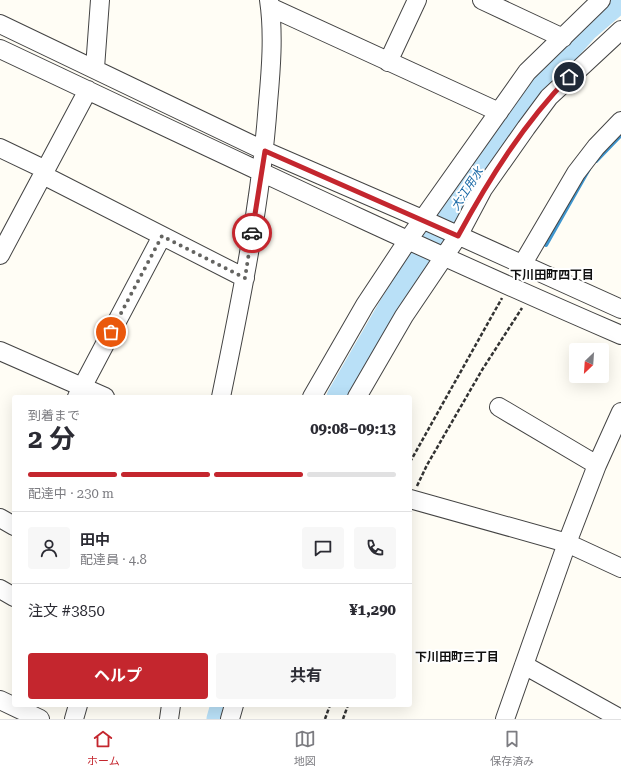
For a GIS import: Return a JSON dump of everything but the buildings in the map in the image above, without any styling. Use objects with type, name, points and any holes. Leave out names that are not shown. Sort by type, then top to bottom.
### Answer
[{"type":"street","points":[[95,68],[100,0]]},
{"type":"street","points":[[482,0],[563,38]]},
{"type":"street","points":[[313,395],[365,305],[425,221],[527,72],[601,0]]},
{"type":"street","points":[[221,395],[245,278],[265,151],[271,64],[269,4],[388,62],[499,112]]},
{"type":"street","points":[[388,62],[412,4]]},
{"type":"street","points":[[0,24],[95,68],[265,151],[621,309]]},
{"type":"street","points":[[359,395],[404,316],[456,235],[483,189],[550,97],[621,30]]},
{"type":"street","points":[[0,49],[262,174],[411,241],[442,257],[621,335]]},
{"type":"street","points":[[2,245],[44,172],[88,90]]},
{"type":"street","points":[[522,264],[576,173],[596,147],[621,121]]},
{"type":"street","points":[[0,148],[162,236],[245,278]]},
{"type":"street","points":[[79,392],[162,236]]},
{"type":"street","points":[[0,351],[79,392],[95,395]]},
{"type":"street","points":[[499,408],[597,465]]},
{"type":"street","points":[[505,719],[566,543],[597,465],[621,412]]},
{"type":"street","points":[[412,499],[566,543],[621,568]]},
{"type":"street","points":[[0,589],[12,595]]},
{"type":"street","points":[[524,665],[621,719]]},
{"type":"street","points":[[0,700],[12,706]]},
{"type":"street","points":[[15,707],[40,719]]},
{"type":"street","points":[[74,719],[77,707]]},
{"type":"street","points":[[169,719],[171,707]]},
{"type":"street","points":[[230,719],[233,707]]},
{"type":"path","points":[[412,458],[509,286]]},
{"type":"path","points":[[412,499],[427,465],[482,370],[529,296]]},
{"type":"path","points":[[325,719],[329,707]]},
{"type":"path","points":[[343,719],[347,707]]},
{"type":"waterway","name":"大江用水","points":[[340,395],[392,305],[475,174],[530,92],[586,29],[620,0]]},
{"type":"waterway","points":[[596,161],[621,135]]},
{"type":"waterway","points":[[546,245],[589,169]]},
{"type":"waterway","name":"大江用水","points":[[219,719],[222,707]]},
{"type":"way so far","points":[[111,332],[162,236],[245,278],[252,233]]},
{"type":"district","name":"下川田町四丁目","points":[[552,275]]},
{"type":"district","name":"下川田町三丁目","points":[[457,657]]},
{"type":"route","points":[[252,233],[265,151],[458,236],[483,189],[526,128],[550,97],[569,77]]}]
